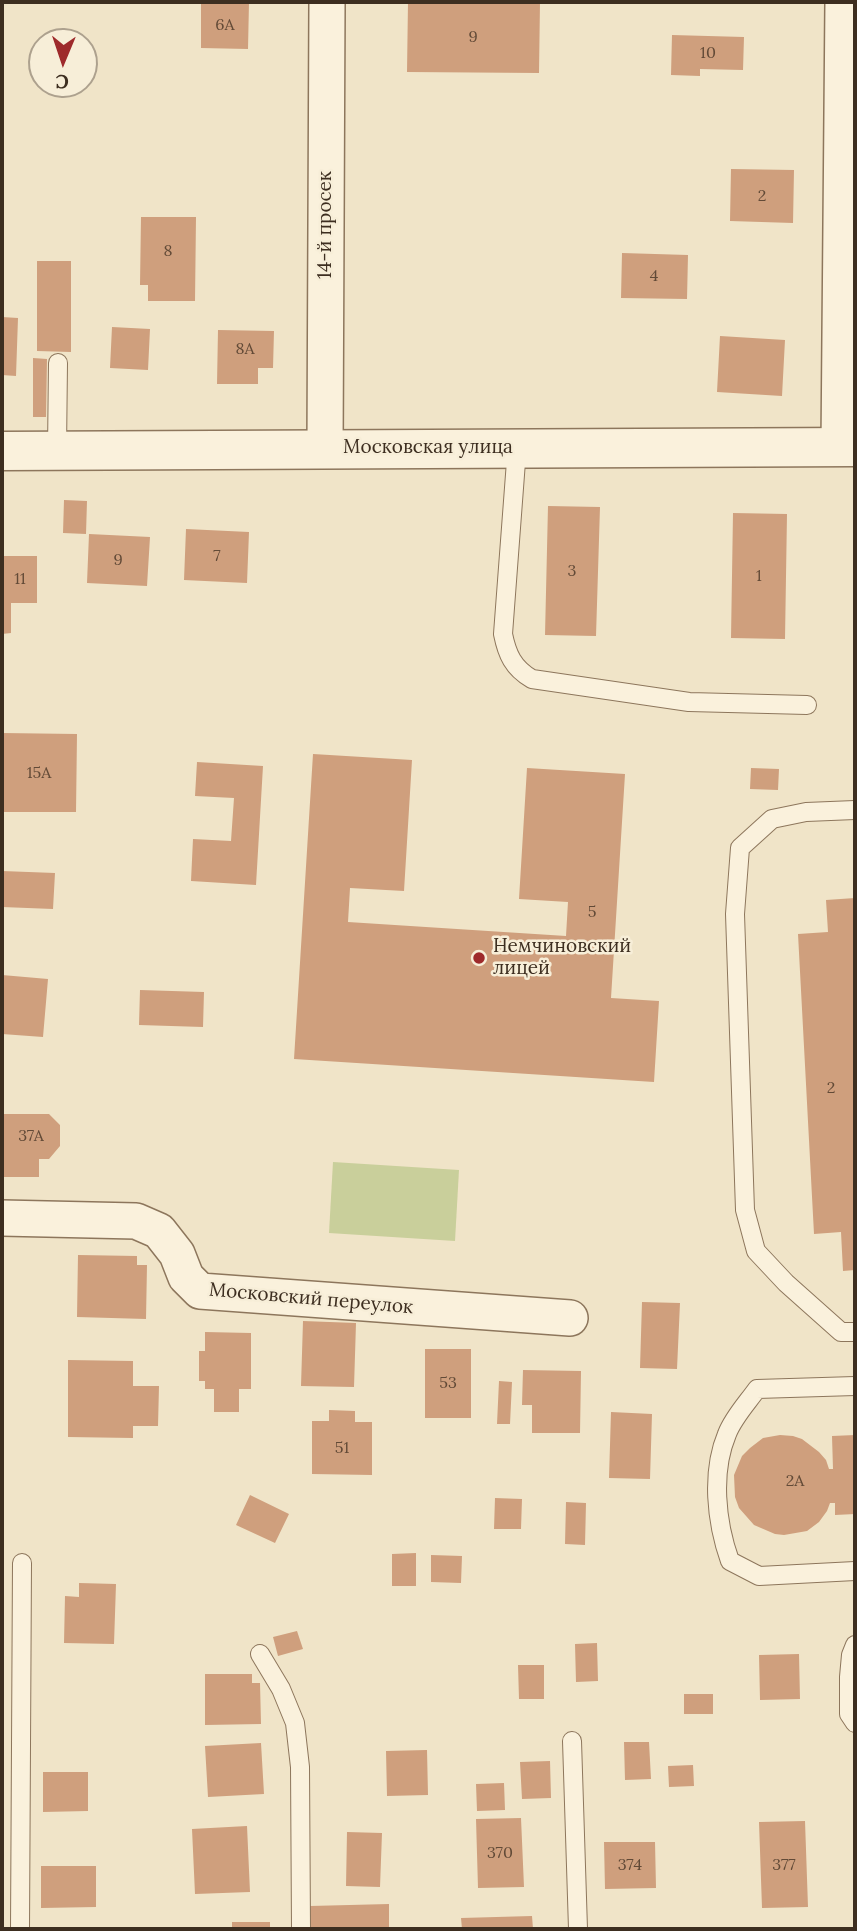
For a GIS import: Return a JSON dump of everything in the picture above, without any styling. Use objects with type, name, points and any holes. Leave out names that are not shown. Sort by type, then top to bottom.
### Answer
[{"type":"street","name":"14-й просек","points":[[325,449],[327,2]]},
{"type":"street","points":[[843,2],[847,447]]},
{"type":"street","name":"Московская улица","points":[[2,450],[847,447]]},
{"type":"street","name":"Московский переулок","points":[[2,1218],[136,1221],[159,1231],[177,1254],[186,1278],[200,1291],[570,1318]]},
{"type":"lane","points":[[57,450],[58,363]]},
{"type":"lane","points":[[517,448],[503,634],[506,650],[521,673],[532,679],[689,702],[807,705]]},
{"type":"lane","points":[[855,810],[806,811],[772,818],[740,848],[735,914],[745,1210],[756,1251],[786,1283],[841,1332],[855,1332]]},
{"type":"lane","points":[[855,1386],[757,1389],[727,1432],[717,1466],[722,1539],[730,1561],[759,1576],[855,1571]]},
{"type":"lane","points":[[20,1929],[22,1563]]},
{"type":"lane","points":[[855,1645],[849,1677],[849,1714],[855,1723]]},
{"type":"lane","points":[[260,1654],[281,1689],[295,1723],[300,1766],[301,1929]]},
{"type":"lane","points":[[572,1741],[578,1929]]},
{"type":"green space","points":[[333,1162],[459,1170],[455,1241],[329,1233]]},
{"type":"building","points":[[201,2],[249,2],[248,49],[201,48]]},
{"type":"building","points":[[408,2],[540,2],[539,73],[407,72]]},
{"type":"building","points":[[672,35],[744,37],[743,70],[700,69],[700,76],[671,75]]},
{"type":"building","points":[[731,169],[794,170],[793,223],[730,221]]},
{"type":"building","points":[[141,217],[196,217],[195,301],[148,301],[148,285],[140,285]]},
{"type":"building","points":[[622,253],[688,255],[687,299],[621,298]]},
{"type":"building","points":[[37,261],[71,261],[71,352],[37,351]]},
{"type":"building","points":[[2,317],[18,318],[16,376],[2,375]]},
{"type":"building","points":[[112,327],[150,329],[148,370],[110,368]]},
{"type":"building","points":[[218,330],[274,331],[273,368],[258,368],[258,384],[217,384]]},
{"type":"building","points":[[720,336],[785,340],[782,396],[717,392]]},
{"type":"building","points":[[33,358],[47,359],[46,417],[33,417]]},
{"type":"building","points":[[64,500],[87,501],[86,534],[63,533]]},
{"type":"building","points":[[548,506],[600,507],[596,636],[545,635]]},
{"type":"building","points":[[733,513],[787,514],[785,639],[731,638]]},
{"type":"building","points":[[186,529],[249,532],[247,583],[184,580]]},
{"type":"building","points":[[89,534],[150,537],[147,586],[87,583]]},
{"type":"building","points":[[2,556],[37,556],[37,603],[11,603],[11,633],[2,634]]},
{"type":"building","points":[[2,733],[77,734],[76,812],[2,812]]},
{"type":"building","points":[[313,754],[412,760],[404,891],[350,888],[348,922],[566,936],[568,902],[519,899],[527,768],[625,774],[611,998],[659,1001],[654,1082],[294,1059]]},
{"type":"building","points":[[197,762],[263,766],[256,885],[191,881],[193,839],[231,841],[234,798],[195,796]]},
{"type":"building","points":[[751,768],[779,769],[778,790],[750,789]]},
{"type":"building","points":[[2,871],[55,873],[53,909],[2,907]]},
{"type":"building","points":[[855,898],[855,1270],[843,1271],[841,1232],[814,1234],[798,934],[828,932],[826,900]]},
{"type":"building","points":[[2,975],[48,979],[43,1037],[2,1034]]},
{"type":"building","points":[[140,990],[204,992],[203,1027],[139,1025]]},
{"type":"building","points":[[2,1114],[49,1114],[60,1125],[60,1146],[49,1159],[39,1159],[39,1177],[2,1177]]},
{"type":"building","points":[[78,1255],[137,1256],[137,1265],[147,1265],[146,1319],[77,1317]]},
{"type":"building","points":[[642,1302],[680,1303],[677,1369],[640,1368]]},
{"type":"building","points":[[303,1321],[356,1323],[354,1387],[301,1386]]},
{"type":"building","points":[[205,1332],[251,1333],[251,1389],[239,1389],[239,1412],[214,1412],[214,1389],[205,1389],[205,1381],[199,1381],[199,1351],[205,1351]]},
{"type":"building","points":[[425,1349],[471,1349],[471,1418],[425,1418]]},
{"type":"building","points":[[68,1360],[133,1361],[133,1386],[159,1386],[158,1426],[133,1426],[133,1438],[68,1437]]},
{"type":"building","points":[[523,1370],[581,1371],[580,1433],[532,1433],[532,1405],[522,1405]]},
{"type":"building","points":[[499,1381],[512,1382],[510,1424],[497,1424]]},
{"type":"building","points":[[329,1410],[355,1411],[355,1422],[372,1422],[372,1475],[312,1474],[312,1421],[329,1421]]},
{"type":"building","points":[[611,1412],[652,1414],[650,1479],[609,1478]]},
{"type":"building","points":[[780,1435],[802,1439],[819,1452],[829,1469],[833,1469],[832,1436],[855,1435],[855,1514],[835,1515],[835,1503],[830,1503],[819,1522],[807,1531],[775,1534],[754,1525],[739,1508],[735,1497],[734,1475],[742,1456],[750,1448],[763,1438]]},
{"type":"building","points":[[250,1495],[289,1514],[275,1543],[236,1525]]},
{"type":"building","points":[[495,1498],[522,1499],[521,1529],[494,1529]]},
{"type":"building","points":[[566,1502],[586,1503],[585,1545],[565,1544]]},
{"type":"building","points":[[416,1553],[416,1586],[392,1586],[392,1554]]},
{"type":"building","points":[[431,1555],[462,1556],[461,1583],[431,1582]]},
{"type":"building","points":[[79,1583],[116,1584],[114,1644],[64,1643],[65,1596],[79,1597]]},
{"type":"building","points":[[297,1631],[303,1649],[278,1656],[273,1637]]},
{"type":"building","points":[[597,1643],[598,1681],[576,1682],[575,1644]]},
{"type":"building","points":[[799,1654],[800,1699],[760,1700],[759,1655]]},
{"type":"building","points":[[518,1665],[544,1665],[544,1699],[519,1699]]},
{"type":"building","points":[[205,1674],[252,1674],[252,1683],[260,1683],[261,1724],[205,1725]]},
{"type":"building","points":[[684,1694],[713,1694],[713,1714],[684,1714]]},
{"type":"building","points":[[624,1742],[649,1742],[651,1779],[625,1780]]},
{"type":"building","points":[[261,1743],[264,1794],[208,1797],[205,1746]]},
{"type":"building","points":[[427,1750],[428,1795],[387,1796],[386,1751]]},
{"type":"building","points":[[550,1761],[551,1798],[522,1799],[520,1762]]},
{"type":"building","points":[[693,1765],[694,1786],[669,1787],[668,1766]]},
{"type":"building","points":[[43,1772],[88,1772],[88,1811],[43,1812]]},
{"type":"building","points":[[504,1783],[505,1810],[477,1811],[476,1784]]},
{"type":"building","points":[[521,1818],[524,1887],[478,1888],[476,1819]]},
{"type":"building","points":[[805,1821],[808,1907],[762,1908],[759,1822]]},
{"type":"building","points":[[247,1826],[250,1892],[195,1894],[192,1829]]},
{"type":"building","points":[[347,1832],[382,1833],[380,1887],[346,1886]]},
{"type":"building","points":[[604,1842],[655,1842],[656,1888],[605,1889]]},
{"type":"building","points":[[41,1866],[96,1866],[96,1907],[41,1908]]},
{"type":"building","points":[[389,1904],[389,1929],[310,1929],[310,1906]]},
{"type":"building","points":[[532,1916],[533,1929],[462,1929],[461,1918]]},
{"type":"building","points":[[232,1922],[270,1922],[270,1929],[232,1929]]},
{"type":"place","name":"Немчиновский лицей","points":[[479,958]]}]
